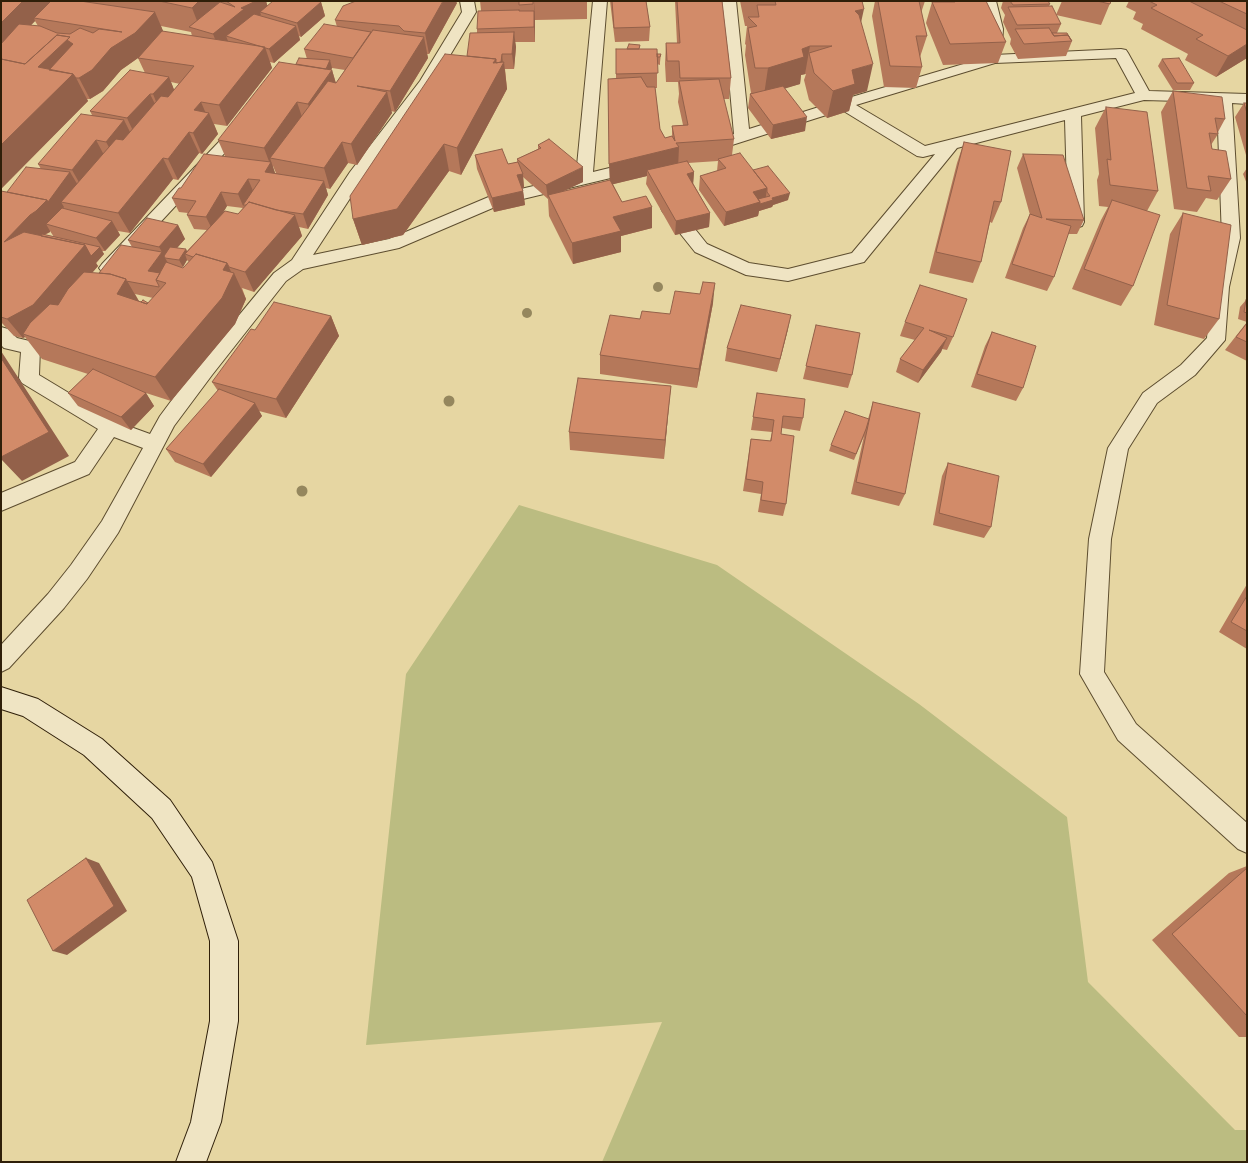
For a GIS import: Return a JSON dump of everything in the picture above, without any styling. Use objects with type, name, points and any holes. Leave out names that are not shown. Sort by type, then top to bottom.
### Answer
[{"type":"street","points":[[1,662],[56,601],[110,527],[167,421],[205,370],[280,277],[298,264],[356,176],[427,82],[470,12],[467,1]]},
{"type":"street","points":[[584,178],[600,1]]},
{"type":"street","points":[[728,1],[742,137]]},
{"type":"street","points":[[989,1],[996,28],[994,59]]},
{"type":"street","points":[[693,153],[843,104],[994,59],[1121,52],[1144,95]]},
{"type":"street","points":[[868,80],[870,96]]},
{"type":"street","points":[[843,104],[923,152],[1144,95],[1247,99]]},
{"type":"street","points":[[1224,98],[1231,238],[1220,287],[1216,340],[1188,370],[1150,398],[1118,448],[1100,539],[1092,674],[1127,732],[1247,840]]},
{"type":"street","points":[[1124,100],[1136,111]]},
{"type":"street","points":[[1073,113],[1076,228]]},
{"type":"street","points":[[96,280],[254,114]]},
{"type":"street","points":[[659,196],[701,248],[746,269],[788,274],[858,258],[952,144]]},
{"type":"street","points":[[298,264],[393,244],[497,200],[584,178],[644,169]]},
{"type":"street","points":[[1,334],[11,343],[37,343],[29,378],[110,427],[155,444]]},
{"type":"street","points":[[1,502],[82,468],[110,427]]},
{"type":"street","points":[[1,698],[30,707],[93,747],[161,809],[203,871],[224,941],[224,1021],[206,1122],[191,1162]]},
{"type":"green space","points":[[519,505],[717,565],[919,704],[1067,817],[1088,982],[1235,1130],[1247,1130],[1247,1162],[602,1162],[662,1022],[366,1045],[406,674]]},
{"type":"building","points":[[1,1],[23,1],[1,23]]},
{"type":"building","points":[[51,1],[80,1],[155,12],[135,33],[111,48],[92,70],[79,78],[76,78],[73,74],[49,70],[73,44],[67,40],[70,37],[57,35],[25,64],[1,59],[1,44],[19,24],[40,26],[57,33],[70,34],[80,28],[93,33],[99,29],[122,32],[34,18]]},
{"type":"building","points":[[159,1],[199,1],[192,8]]},
{"type":"building","points":[[226,1],[256,1],[241,8],[244,9],[213,34],[189,27],[220,2],[235,7]]},
{"type":"building","points":[[273,1],[321,2],[297,23],[260,12]]},
{"type":"building","points":[[356,1],[443,1],[425,33],[404,31],[399,26],[335,20],[343,6]]},
{"type":"building","points":[[519,1],[533,1],[533,4],[519,5]]},
{"type":"building","points":[[612,1],[646,1],[650,27],[614,28]]},
{"type":"building","points":[[677,1],[722,1],[731,78],[680,78],[679,61],[667,61],[666,43],[680,43]]},
{"type":"building","points":[[775,1],[862,1],[864,9],[855,11],[859,15],[873,64],[852,70],[855,84],[833,91],[814,73],[809,53],[832,46],[810,46],[802,49],[804,57],[768,68],[755,68],[748,28],[757,26],[748,17],[759,17],[757,5],[776,5]]},
{"type":"building","points":[[878,1],[919,1],[927,36],[916,36],[922,67],[890,66]]},
{"type":"building","points":[[986,1],[1006,42],[950,44],[932,2]]},
{"type":"building","points":[[1010,1],[1048,1],[1050,4],[1013,5]]},
{"type":"building","points":[[1097,1],[1111,1],[1110,4]]},
{"type":"building","points":[[1149,1],[1189,1],[1247,30],[1247,44],[1228,56],[1196,39],[1203,35],[1151,8],[1157,5]]},
{"type":"building","points":[[1219,1],[1247,1],[1247,14]]},
{"type":"building","points":[[1052,6],[1061,24],[1017,25],[1008,7]]},
{"type":"building","points":[[478,11],[534,11],[534,27],[477,29]]},
{"type":"building","points":[[254,14],[296,26],[269,49],[226,36]]},
{"type":"building","points":[[324,24],[371,32],[353,58],[304,49]]},
{"type":"building","points":[[1049,28],[1054,36],[1068,35],[1072,41],[1024,44],[1015,29]]},
{"type":"building","points":[[373,30],[424,37],[390,91],[357,86],[387,92],[351,144],[342,142],[324,168],[270,158],[328,81],[336,83]]},
{"type":"building","points":[[162,31],[265,47],[219,105],[201,102],[194,110],[209,113],[193,133],[189,132],[168,159],[163,158],[118,213],[61,202],[116,139],[123,140],[161,96],[168,97],[194,66],[138,58]]},
{"type":"building","points":[[514,32],[512,54],[502,54],[501,62],[496,63],[496,59],[467,56],[470,33]]},
{"type":"building","points":[[1052,33],[1067,33],[1071,40],[1068,35],[1054,36]]},
{"type":"building","points":[[57,35],[70,37],[38,67],[73,74],[1,145],[1,59],[25,64]]},
{"type":"building","points":[[629,44],[640,45],[639,49],[627,49]]},
{"type":"building","points":[[616,49],[657,49],[658,73],[616,74]]},
{"type":"building","points":[[445,54],[496,59],[493,63],[504,62],[457,148],[444,144],[397,209],[353,219],[350,196]]},
{"type":"building","points":[[657,54],[661,54],[660,57],[657,57]]},
{"type":"building","points":[[299,58],[330,60],[326,69],[296,64]]},
{"type":"building","points":[[1179,58],[1194,83],[1177,83],[1162,59]]},
{"type":"building","points":[[279,62],[332,70],[308,104],[297,102],[264,148],[218,140]]},
{"type":"building","points":[[130,70],[169,77],[127,118],[90,111]]},
{"type":"building","points":[[641,77],[647,87],[655,87],[660,129],[665,138],[672,136],[675,141],[672,126],[688,125],[679,81],[719,79],[734,139],[676,143],[679,147],[609,164],[608,79]]},
{"type":"building","points":[[783,86],[807,117],[773,125],[750,94]]},
{"type":"building","points":[[1173,91],[1222,97],[1225,119],[1215,118],[1218,134],[1209,133],[1212,149],[1226,151],[1231,179],[1208,176],[1211,191],[1187,188]]},
{"type":"building","points":[[1244,103],[1247,103],[1247,113]]},
{"type":"building","points":[[1106,107],[1147,112],[1158,191],[1110,185],[1107,159],[1111,160]]},
{"type":"building","points":[[81,114],[124,120],[106,142],[96,140],[72,170],[38,164]]},
{"type":"building","points":[[549,139],[583,167],[546,185],[517,159],[541,148],[538,145]]},
{"type":"building","points":[[964,142],[1011,151],[1001,202],[994,201],[981,262],[936,252]]},
{"type":"building","points":[[502,149],[508,164],[518,162],[523,174],[517,175],[523,191],[492,198],[475,155]]},
{"type":"building","points":[[740,153],[767,188],[753,192],[760,202],[726,212],[700,176],[726,168],[718,159]]},
{"type":"building","points":[[204,154],[271,162],[265,172],[324,181],[303,214],[276,210],[249,202],[246,205],[243,205],[260,180],[248,179],[238,194],[221,192],[206,217],[187,215],[196,201],[172,198],[179,188],[181,188]]},
{"type":"building","points":[[1023,154],[1063,155],[1084,220],[1046,219],[1071,226],[1054,277],[1012,264],[1030,214],[1042,218]]},
{"type":"building","points":[[687,161],[694,172],[687,174],[710,213],[676,221],[647,170]]},
{"type":"building","points":[[768,166],[790,193],[772,198],[773,200],[760,204],[758,199],[770,196],[767,192],[767,188],[753,170]]},
{"type":"building","points":[[26,167],[70,172],[48,202],[47,200],[7,192]]},
{"type":"building","points":[[610,180],[622,202],[646,196],[652,207],[613,217],[621,231],[572,243],[548,195]]},
{"type":"building","points":[[1,191],[47,200],[4,242],[24,232],[85,245],[33,305],[7,319],[1,317]]},
{"type":"building","points":[[1112,200],[1160,215],[1133,286],[1084,269]]},
{"type":"building","points":[[249,202],[295,215],[245,272],[229,267],[227,263],[196,254],[193,257],[185,254],[225,211],[238,214]]},
{"type":"building","points":[[62,208],[112,221],[96,238],[46,224]]},
{"type":"building","points":[[1183,213],[1231,225],[1219,319],[1167,305]]},
{"type":"building","points":[[147,218],[178,225],[159,247],[128,240]]},
{"type":"building","points":[[42,234],[100,247],[91,256],[85,245],[41,236]]},
{"type":"building","points":[[121,245],[162,252],[148,271],[160,273],[156,280],[159,287],[126,281],[126,279],[110,274],[99,273]]},
{"type":"building","points":[[170,247],[186,249],[179,260],[165,258],[164,256]]},
{"type":"building","points":[[196,254],[227,263],[223,270],[234,273],[222,298],[155,377],[23,334],[30,323],[50,304],[58,305],[68,289],[84,272],[110,274],[126,279],[117,294],[147,304],[166,283],[156,280],[166,262],[183,268]]},
{"type":"building","points":[[703,282],[715,283],[699,369],[600,355],[610,315],[640,319],[642,311],[670,314],[675,291],[700,294]]},
{"type":"building","points":[[920,285],[967,299],[953,337],[929,330],[947,338],[923,370],[900,359],[924,328],[905,322]]},
{"type":"building","points":[[143,300],[148,303],[141,302]]},
{"type":"building","points":[[1246,300],[1247,301],[1247,313],[1244,312]]},
{"type":"building","points":[[274,302],[331,316],[276,399],[212,382],[251,329],[255,330]]},
{"type":"building","points":[[741,305],[791,315],[780,359],[727,348]]},
{"type":"building","points":[[1247,323],[1247,342],[1236,337]]},
{"type":"building","points":[[816,325],[860,333],[852,375],[806,366]]},
{"type":"building","points":[[992,332],[1036,346],[1023,388],[977,374]]},
{"type":"building","points":[[1,358],[49,432],[1,457]]},
{"type":"building","points":[[93,369],[146,393],[121,417],[68,393]]},
{"type":"building","points":[[578,378],[671,386],[665,440],[569,432]]},
{"type":"building","points":[[219,389],[255,403],[203,464],[166,449]]},
{"type":"building","points":[[757,393],[805,399],[803,418],[783,416],[781,434],[794,436],[786,504],[761,500],[763,482],[746,479],[751,439],[771,441],[774,420],[753,417]]},
{"type":"building","points":[[873,402],[920,413],[905,494],[856,482]]},
{"type":"building","points":[[845,411],[869,419],[856,454],[831,445]]},
{"type":"building","points":[[948,463],[999,476],[991,527],[939,513]]},
{"type":"building","points":[[1247,596],[1247,631],[1231,622]]},
{"type":"building","points":[[86,858],[114,906],[53,951],[27,900]]},
{"type":"building","points":[[1247,868],[1247,1016],[1172,934]]}]
